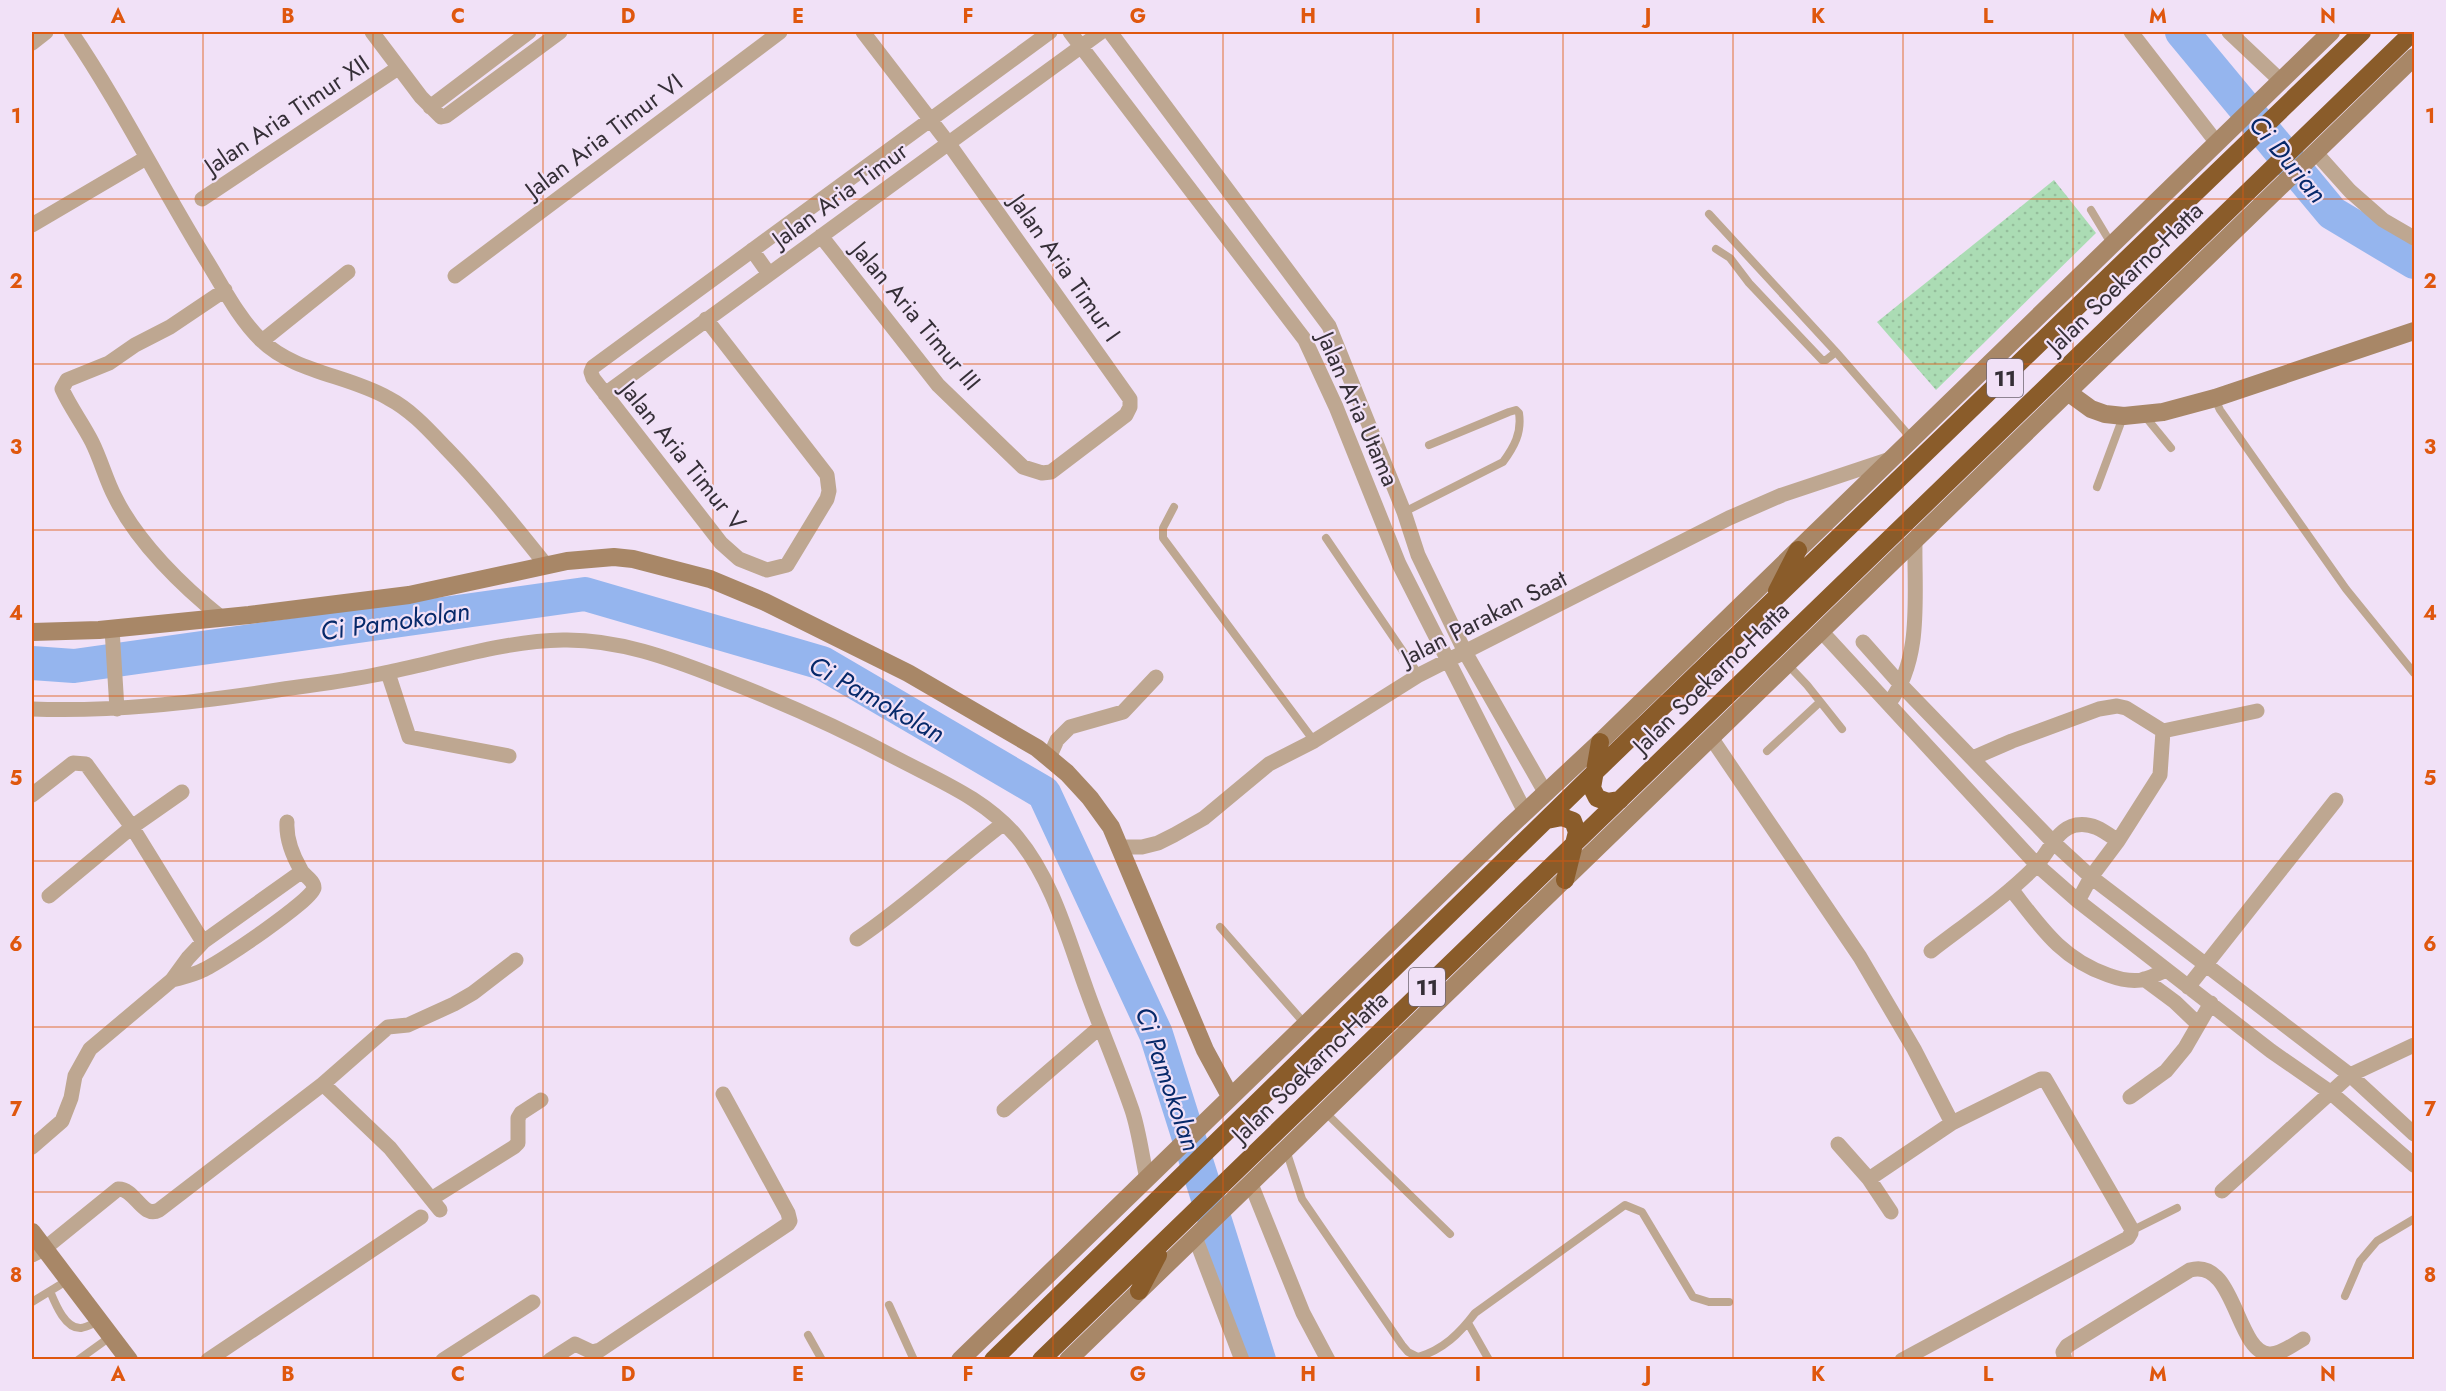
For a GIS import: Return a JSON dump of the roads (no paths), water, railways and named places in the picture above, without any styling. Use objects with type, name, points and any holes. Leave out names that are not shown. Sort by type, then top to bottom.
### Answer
[{"type":"highway","name":"Jalan Soekarno-Hatta","points":[[993,1359],[1593,774],[2362,32]]},
{"type":"highway","name":"Jalan Soekarno-Hatta","points":[[1041,1359],[1166,1240],[1200,1224],[1234,1174],[1620,800],[2266,188],[2305,138],[2409,37]]},
{"type":"highway","points":[[1771,604],[1798,550]]},
{"type":"highway","points":[[1600,742],[1592,788],[1597,798],[1608,802],[1620,800]]},
{"type":"highway","points":[[1547,820],[1562,817],[1573,821],[1578,831],[1565,880]]},
{"type":"highway","points":[[1139,1291],[1166,1240]]},
{"type":"main road","name":"Jalan Soekarno-Hatta","points":[[960,1359],[2331,32]]},
{"type":"main road","name":"Jalan Soekarno-Hatta","points":[[1068,1359],[1139,1291],[1200,1224],[1245,1190],[2069,393],[2266,188],[2310,159],[2415,57]]},
{"type":"main road","points":[[2069,393],[2091,409],[2105,414],[2124,416],[2163,412],[2215,398],[2415,331]]},
{"type":"main road","points":[[32,632],[113,637],[222,618],[409,595],[546,565],[614,557],[633,559],[710,579],[765,602],[908,673],[987,718],[1049,758],[1067,773],[1090,798],[1111,827],[1205,1050],[1230,1096]]},
{"type":"main road","points":[[32,1232],[38,1252],[68,1280],[129,1359]]},
{"type":"street","points":[[32,44],[46,32]]},
{"type":"street","points":[[71,32],[225,290],[262,341],[273,351],[293,362],[359,384],[406,409],[477,480],[546,565]]},
{"type":"street","points":[[372,32],[437,115],[446,116],[560,32]]},
{"type":"street","name":"Jalan Aria Timur VI","points":[[455,276],[780,32]]},
{"type":"street","points":[[863,32],[949,144]]},
{"type":"street","name":"Jalan Aria Timur","points":[[593,367],[1050,32]]},
{"type":"street","name":"Jalan Aria Utama","points":[[1070,32],[1305,340],[1336,407],[1399,564],[1525,812]]},
{"type":"street","name":"Jalan Aria Timur","points":[[605,394],[1101,32]]},
{"type":"street","name":"Jalan Aria Utama","points":[[1110,32],[1329,326],[1404,512],[1418,555],[1465,652],[1545,792]]},
{"type":"street","points":[[2132,32],[2224,137]]},
{"type":"street","points":[[2229,32],[2278,84]]},
{"type":"street","points":[[430,107],[520,34],[530,54]]},
{"type":"street","name":"Jalan Aria Timur XII","points":[[202,199],[398,68]]},
{"type":"street","name":"Jalan Aria Timur I","points":[[949,144],[1130,399],[1130,407],[1122,420]]},
{"type":"street","points":[[32,225],[146,158]]},
{"type":"street","points":[[2310,159],[2350,190],[2383,220],[2415,238]]},
{"type":"street","name":"Jalan Aria Timur III","points":[[821,236],[938,385],[1023,467],[1042,473],[1051,472],[1122,420]]},
{"type":"street","points":[[752,250],[768,274]]},
{"type":"street","points":[[262,341],[348,272]]},
{"type":"street","points":[[222,618],[198,599],[150,550],[139,535],[116,500],[92,442],[62,389],[67,380],[109,363],[140,342],[170,327],[225,290]]},
{"type":"street","name":"Jalan Aria Timur V","points":[[593,367],[591,375],[721,543],[739,559],[767,570],[787,565],[826,500],[829,491],[827,475],[706,319]]},
{"type":"street","points":[[1305,340],[1329,326]]},
{"type":"street","name":"Jalan Parakan Saat","points":[[1120,847],[1142,847],[1158,843],[1174,835],[1204,818],[1269,764],[1314,741],[1419,675],[1730,518],[1782,495],[1890,459]]},
{"type":"street","points":[[1889,703],[1902,686],[1912,651],[1915,542]]},
{"type":"street","points":[[1399,564],[1418,555]]},
{"type":"street","points":[[1821,632],[2037,865],[2078,901],[2166,970],[2271,1051],[2330,1092],[2415,1165]]},
{"type":"street","points":[[113,637],[118,692],[117,709]]},
{"type":"street","points":[[32,709],[84,711],[117,709],[228,697],[388,673],[526,642],[564,640],[601,642],[669,658],[776,700],[859,738],[972,796],[1004,823],[1031,856],[1051,893],[1133,1113],[1147,1179]]},
{"type":"street","points":[[1863,642],[1902,686],[2054,843],[2091,877],[2350,1075],[2415,1134]]},
{"type":"street","points":[[388,673],[409,737],[508,756]]},
{"type":"street","points":[[1049,758],[1057,740],[1070,727],[1124,712],[1156,676]]},
{"type":"street","points":[[1973,758],[2099,709],[2116,706],[2126,708],[2163,731],[2257,711]]},
{"type":"street","points":[[2078,901],[2091,877],[2118,841],[2160,775],[2163,731]]},
{"type":"street","points":[[1712,739],[1860,957],[1914,1049],[1952,1123]]},
{"type":"street","points":[[32,795],[73,763],[86,764],[132,828],[203,942]]},
{"type":"street","points":[[49,896],[132,828],[182,792]]},
{"type":"street","points":[[2188,987],[2336,800]]},
{"type":"street","points":[[172,981],[204,970],[308,899],[314,888],[302,872],[286,832],[287,822]]},
{"type":"street","points":[[857,939],[911,900],[962,855],[1004,823]]},
{"type":"street","points":[[1931,951],[2011,889],[2037,865],[2059,835],[2077,825],[2100,828],[2118,841]]},
{"type":"street","points":[[32,1147],[62,1121],[71,1098],[75,1076],[90,1049],[172,981],[203,942],[302,872]]},
{"type":"street","points":[[2011,889],[2053,942],[2074,960],[2093,970],[2120,979],[2144,980],[2166,970]]},
{"type":"street","points":[[38,1252],[118,1189],[128,1191],[149,1211],[159,1210],[323,1084],[379,1032],[392,1025],[408,1025],[454,1004],[473,993],[516,960]]},
{"type":"street","points":[[2144,980],[2175,1002],[2198,1024]]},
{"type":"street","points":[[2130,1097],[2166,1071],[2186,1048],[2211,1003]]},
{"type":"street","points":[[1004,1110],[1100,1027]]},
{"type":"street","points":[[2222,1191],[2350,1075],[2415,1045]]},
{"type":"street","points":[[1869,1179],[1952,1123],[2045,1079],[2132,1231],[2128,1238],[1902,1359]]},
{"type":"street","points":[[323,1084],[390,1148],[436,1205],[514,1147],[518,1143],[518,1118],[521,1113],[541,1100]]},
{"type":"street","points":[[550,1359],[575,1344],[592,1352],[600,1350],[788,1224],[790,1217],[723,1094]]},
{"type":"street","points":[[1838,1144],[1869,1179],[1892,1212]]},
{"type":"street","points":[[1245,1190],[1303,1313],[1328,1359]]},
{"type":"street","points":[[208,1359],[421,1217]]},
{"type":"street","points":[[1200,1224],[1242,1359]]},
{"type":"street","points":[[2065,1359],[2064,1352],[2067,1346],[2190,1270],[2199,1268],[2208,1270],[2220,1281],[2253,1343],[2264,1352],[2276,1353],[2303,1339]]},
{"type":"street","points":[[443,1359],[533,1302]]},
{"type":"lane","points":[[2091,210],[2112,244]]},
{"type":"lane","points":[[1709,214],[1836,352],[1911,438]]},
{"type":"lane","points":[[1716,249],[1730,258],[1749,283],[1821,360],[1826,360],[1836,352]]},
{"type":"lane","points":[[2215,398],[2220,410],[2346,589],[2415,673]]},
{"type":"lane","points":[[1404,512],[1503,462],[1514,448],[1519,435],[1520,413],[1516,410],[1509,412],[1429,445]]},
{"type":"lane","points":[[2143,414],[2171,448]]},
{"type":"lane","points":[[2097,487],[2124,416]]},
{"type":"lane","points":[[1174,507],[1163,528],[1163,538],[1314,741]]},
{"type":"lane","points":[[1326,538],[1419,675]]},
{"type":"lane","points":[[1788,665],[1842,729]]},
{"type":"lane","points":[[1767,751],[1820,702]]},
{"type":"lane","points":[[1220,927],[1305,1024]]},
{"type":"lane","points":[[1325,1112],[1450,1234]]},
{"type":"lane","points":[[1286,1150],[1302,1199],[1408,1352],[1419,1357],[1427,1355],[1460,1333],[1475,1313],[1625,1205],[1642,1212],[1693,1297],[1709,1302],[1729,1302]]},
{"type":"lane","points":[[2132,1231],[2177,1208]]},
{"type":"lane","points":[[2345,1296],[2360,1261],[2377,1241],[2415,1219]]},
{"type":"lane","points":[[32,1302],[68,1280]]},
{"type":"lane","points":[[50,1291],[61,1314],[75,1327],[105,1329]]},
{"type":"lane","points":[[889,1305],[914,1359]]},
{"type":"lane","points":[[1467,1323],[1489,1359]]},
{"type":"lane","points":[[78,1359],[105,1329]]},
{"type":"lane","points":[[808,1335],[822,1359]]},
{"type":"waterway","name":"Ci Durian","points":[[2182,32],[2332,213],[2414,262]]},
{"type":"waterway","name":"Ci Pamokolan","points":[[32,663],[74,666],[585,594],[822,663],[1044,793],[1156,1034],[1259,1360]]}]
